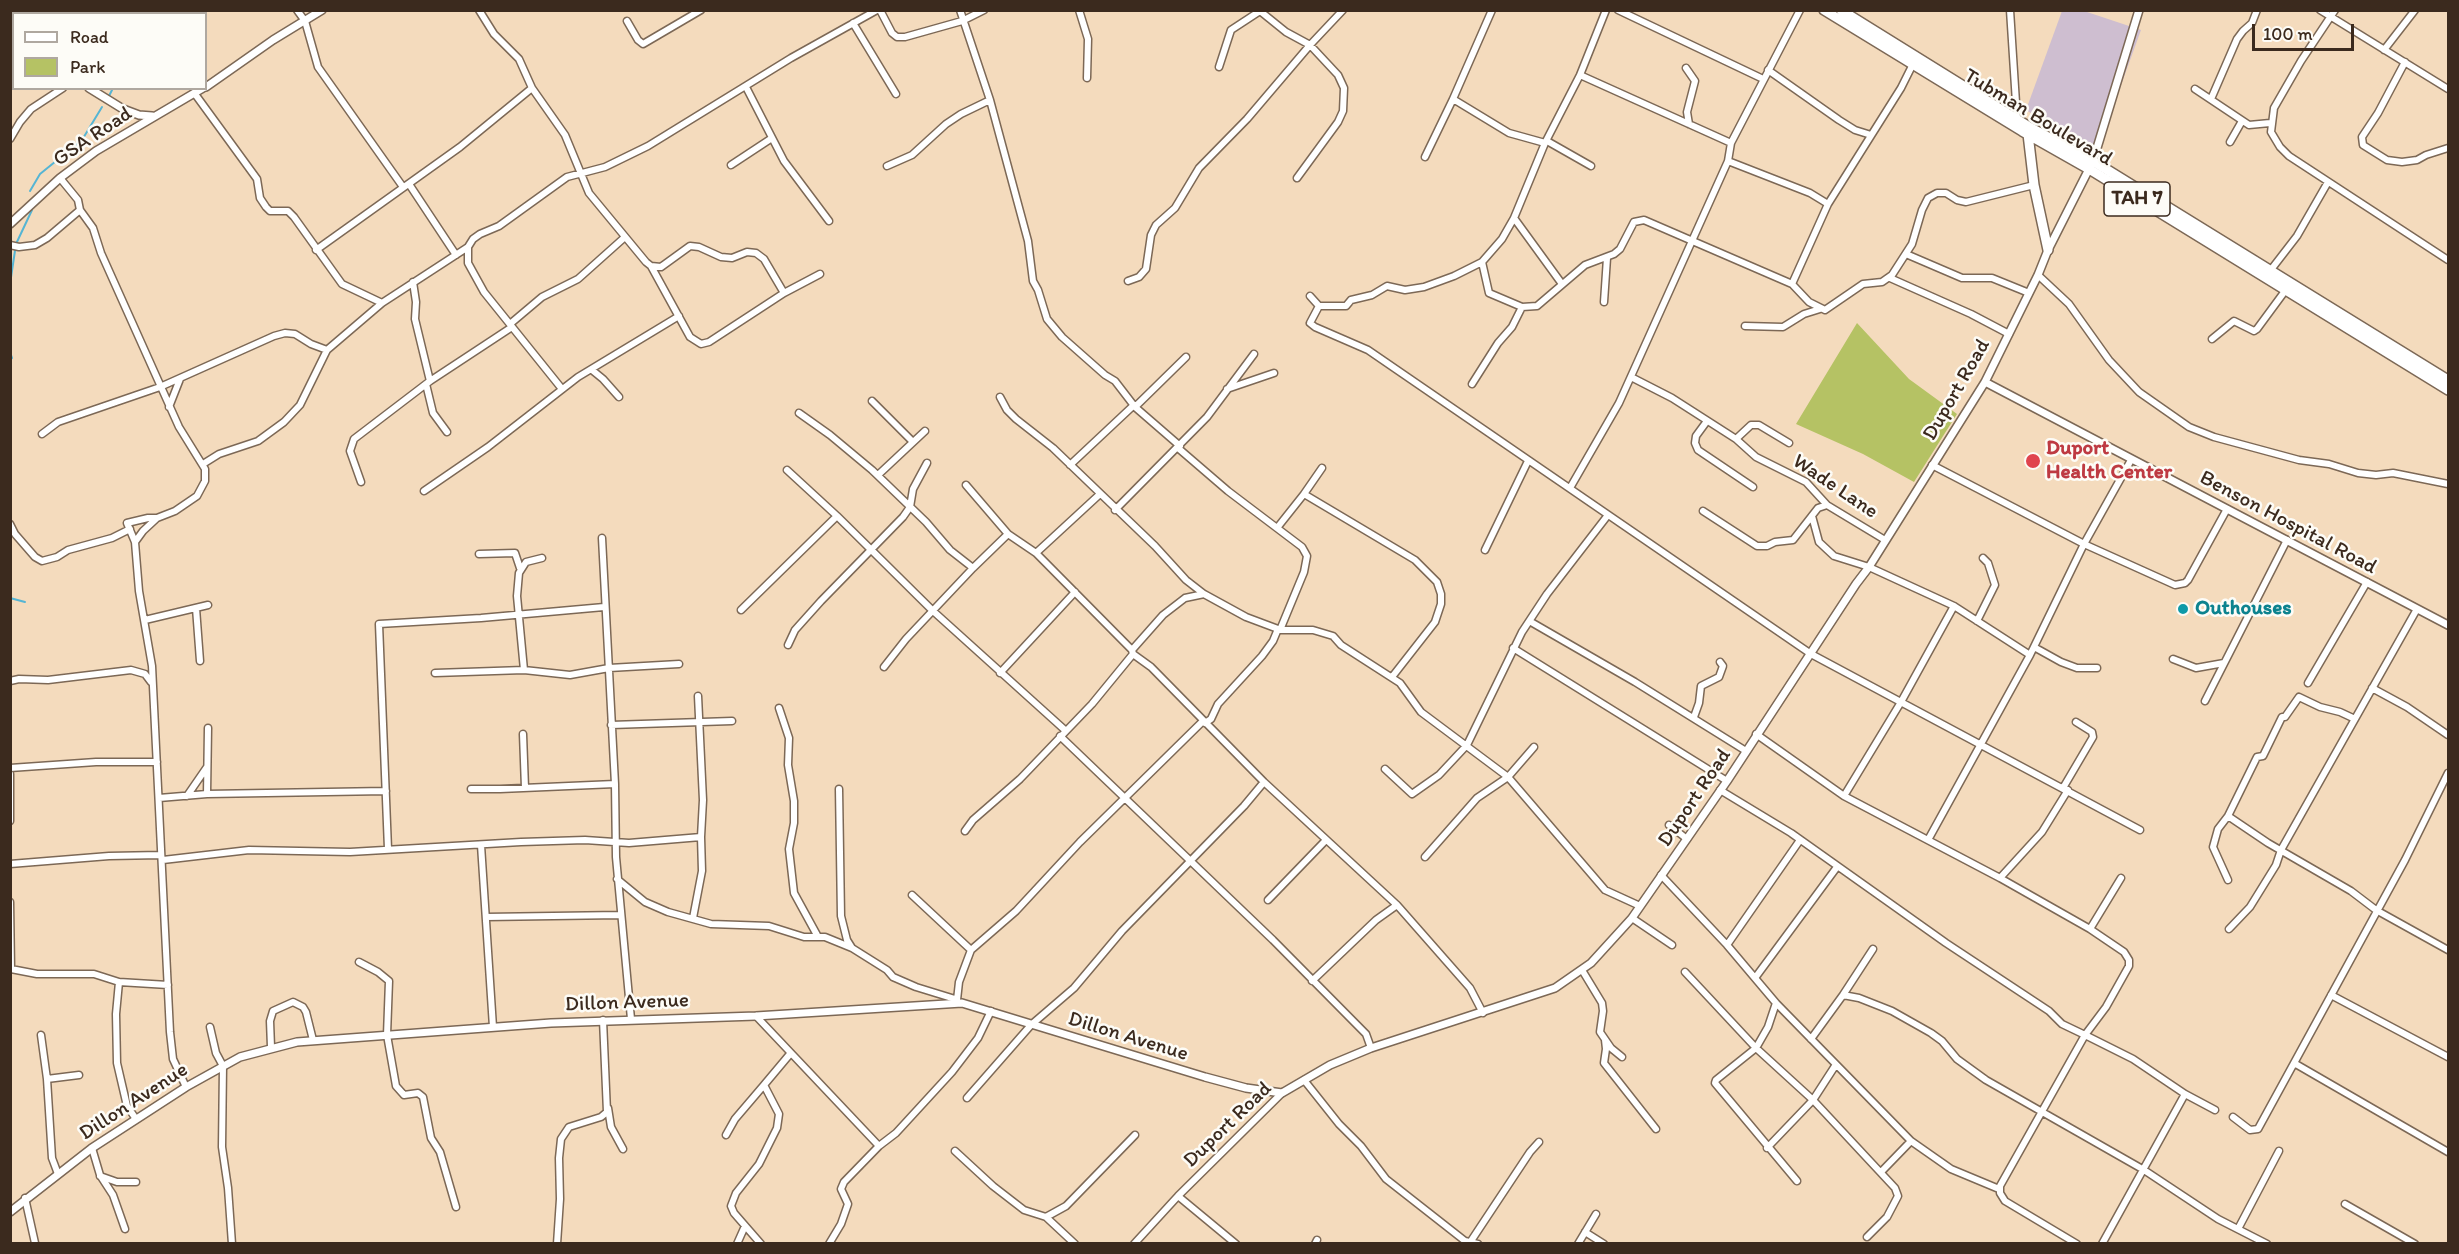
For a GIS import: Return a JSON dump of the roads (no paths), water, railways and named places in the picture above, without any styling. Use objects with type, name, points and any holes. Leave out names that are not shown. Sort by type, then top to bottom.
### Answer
[{"type":"highway","name":"Tubman Boulevard","points":[[1824,10],[2028,134],[2091,165],[2448,380]]},
{"type":"highway","name":"Tubman Boulevard","points":[[1841,10],[2017,118],[2285,291],[2448,390]]},
{"type":"highway","points":[[2028,134],[2034,185],[2048,250]]},
{"type":"street","points":[[297,10],[305,21],[318,67],[456,255]]},
{"type":"street","name":"GSA Road","points":[[207,86],[273,40],[322,10]]},
{"type":"street","points":[[479,10],[494,34],[519,59],[532,88],[565,135],[589,193],[640,256],[651,266],[690,337],[698,344],[704,344],[784,292],[820,274]]},
{"type":"street","points":[[627,21],[643,44],[701,10]]},
{"type":"street","points":[[203,464],[219,454],[258,441],[284,422],[300,405],[327,350],[382,303],[468,248],[480,234],[499,226],[567,177],[605,167],[648,146],[791,58],[879,10],[892,33],[897,37],[905,37],[962,21],[984,10]]},
{"type":"street","points":[[617,879],[645,902],[668,912],[711,924],[769,926],[804,937],[817,935],[852,948],[893,976],[916,987],[959,1001],[971,950],[1016,911],[1080,842],[1204,722],[1211,719],[1218,704],[1273,641],[1304,572],[1307,556],[1302,548],[1228,491],[1179,447],[1135,406],[1115,381],[1062,337],[1047,319],[1033,281],[1028,241],[990,100],[960,10]]},
{"type":"street","points":[[1079,10],[1088,39],[1087,78]]},
{"type":"street","points":[[1128,281],[1139,277],[1146,269],[1151,235],[1156,225],[1174,208],[1199,168],[1343,10]]},
{"type":"street","points":[[1425,157],[1492,10]]},
{"type":"street","points":[[1310,296],[1319,306],[1346,306],[1351,300],[1372,295],[1387,286],[1406,290],[1424,287],[1482,262],[1502,239],[1514,218],[1546,142],[1580,75],[1606,10]]},
{"type":"street","points":[[1618,10],[1761,78]]},
{"type":"street","points":[[1570,488],[1605,429],[1631,377],[1728,161],[1731,142],[1800,10]]},
{"type":"street","points":[[2010,10],[2017,118]]},
{"type":"street","name":"Duport Road","points":[[1138,1242],[1178,1196],[1282,1093],[1330,1065],[1371,1048],[1555,988],[1599,956],[1632,918],[1727,781],[1756,734],[1869,567],[1985,382],[2091,165],[2139,10]]},
{"type":"street","points":[[2211,99],[2237,39],[2252,23],[2257,10]]},
{"type":"street","points":[[2320,10],[2448,89]]},
{"type":"street","points":[[2335,10],[2301,61],[2274,108],[2270,123],[2271,132],[2280,147],[2328,182],[2446,259],[2448,250]]},
{"type":"street","points":[[2385,50],[2415,10]]},
{"type":"street","points":[[1219,67],[1231,30],[1259,11],[1310,45],[1338,75],[1344,88],[1343,111],[1338,122],[1297,178]]},
{"type":"street","points":[[853,23],[896,94]]},
{"type":"street","points":[[2405,62],[2378,113],[2362,137],[2362,145],[2387,160],[2402,162],[2417,160],[2426,154],[2448,148]]},
{"type":"street","points":[[1792,284],[1828,204],[1901,88],[1913,64]]},
{"type":"street","points":[[1686,68],[1695,81],[1687,112],[1689,124]]},
{"type":"street","points":[[1768,70],[1839,120],[1855,130],[1871,135]]},
{"type":"street","points":[[1580,75],[1731,142]]},
{"type":"street","points":[[746,87],[793,174],[829,221]]},
{"type":"street","points":[[316,250],[460,147],[532,88]]},
{"type":"street","points":[[2195,89],[2252,126],[2270,123]]},
{"type":"street","points":[[10,139],[31,109],[60,90]]},
{"type":"street","points":[[92,90],[123,109],[139,115],[154,116]]},
{"type":"street","name":"GSA Road","points":[[10,224],[60,178],[96,151],[201,90]]},
{"type":"street","points":[[195,94],[256,179],[263,203],[270,211],[288,211],[342,284],[382,303]]},
{"type":"street","points":[[1453,99],[1509,133],[1546,142],[1591,166]]},
{"type":"street","points":[[887,166],[912,155],[953,119],[990,100]]},
{"type":"street","points":[[2230,142],[2242,121]]},
{"type":"street","points":[[731,165],[772,138]]},
{"type":"street","points":[[1728,161],[1810,193],[1828,204]]},
{"type":"street","points":[[60,178],[78,200],[80,210],[93,228],[101,253],[112,273],[169,407],[186,442],[203,464],[206,478],[197,496],[175,511],[157,518],[127,523],[135,542],[153,687],[173,1059],[186,1087]]},
{"type":"street","points":[[2269,272],[2297,236],[2328,182]]},
{"type":"street","points":[[1745,327],[1783,327],[1804,314],[1820,309],[1825,310],[1835,305],[1863,284],[1882,282],[1890,278],[1912,244],[1925,203],[1937,193],[1946,193],[1957,200],[1966,201],[2034,185]]},
{"type":"street","points":[[10,245],[29,247],[46,238],[80,210]]},
{"type":"street","points":[[1514,218],[1562,284]]},
{"type":"street","points":[[1482,262],[1489,293],[1522,308],[1537,306],[1585,265],[1607,258],[1620,249],[1634,222],[1644,220],[1792,284],[1809,302],[1820,309]]},
{"type":"street","points":[[361,482],[350,451],[354,439],[428,383],[511,326],[542,297],[578,279],[625,237]]},
{"type":"street","points":[[651,266],[661,267],[690,246],[699,247],[721,257],[732,258],[747,252],[756,253],[764,259],[784,292]]},
{"type":"street","points":[[468,248],[467,255],[471,271],[484,292],[562,389]]},
{"type":"street","points":[[1906,255],[1962,278],[1992,278],[2029,293]]},
{"type":"street","points":[[1604,302],[1607,258]]},
{"type":"street","points":[[2038,275],[2069,304],[2109,360],[2139,392],[2189,427],[2214,437],[2299,460],[2330,464],[2358,473],[2376,475],[2393,473],[2448,484]]},
{"type":"street","points":[[1890,278],[1971,314],[2009,334]]},
{"type":"street","points":[[413,282],[417,302],[415,319],[433,413],[447,432]]},
{"type":"street","points":[[2212,339],[2234,321],[2254,331],[2285,291]]},
{"type":"street","points":[[1319,306],[1310,323],[1368,350],[1811,654],[2140,830]]},
{"type":"street","points":[[1472,384],[1498,343],[1512,327],[1522,308]]},
{"type":"street","points":[[424,490],[488,447],[562,389],[679,316]]},
{"type":"street","points":[[42,434],[58,422],[160,387],[274,336],[285,333],[295,334],[327,350]]},
{"type":"street","points":[[1115,510],[1207,417],[1254,354]]},
{"type":"street","points":[[1070,465],[1186,357]]},
{"type":"street","points":[[592,370],[619,398]]},
{"type":"street","points":[[1227,390],[1274,373]]},
{"type":"street","name":"Wade Lane","points":[[1631,377],[1672,398],[1707,420],[1736,439],[1756,457],[1806,482],[1827,504],[1885,540]]},
{"type":"street","points":[[169,407],[180,379]]},
{"type":"street","name":"Benson Hospital Road","points":[[1985,382],[2448,625]]},
{"type":"street","points":[[1000,397],[1007,410],[1016,419],[1053,448],[1186,580],[1204,594],[1246,617],[1279,630],[1313,630],[1333,636],[1341,645],[1400,683],[1421,712],[1508,777],[1605,890],[1640,906]]},
{"type":"street","points":[[872,401],[913,442]]},
{"type":"street","points":[[799,413],[830,435],[878,475],[926,522],[950,550],[972,568]]},
{"type":"street","points":[[1707,420],[1696,436],[1695,443],[1698,450],[1753,487]]},
{"type":"street","points":[[1736,439],[1751,425],[1759,425],[1789,442]]},
{"type":"street","points":[[878,475],[925,431]]},
{"type":"street","points":[[1928,840],[2030,655],[2084,544],[2131,460]]},
{"type":"street","points":[[1485,550],[1528,461]]},
{"type":"street","points":[[788,645],[795,630],[846,573],[894,528],[910,507],[914,489],[927,463]]},
{"type":"street","points":[[1932,465],[2084,544],[2167,583],[2180,585],[2188,580],[2227,508]]},
{"type":"street","points":[[1277,528],[1322,468]]},
{"type":"street","points":[[787,470],[933,611],[980,651],[1273,940],[1366,1034],[1371,1048]]},
{"type":"street","points":[[966,485],[1008,534],[1036,553],[1264,782],[1397,905],[1470,988],[1483,1013]]},
{"type":"street","points":[[1036,553],[1100,494]]},
{"type":"street","points":[[1304,494],[1415,560],[1437,582],[1441,604],[1435,622],[1392,678]]},
{"type":"street","points":[[1703,511],[1757,546],[1762,546],[1792,540],[1818,508],[1827,504]]},
{"type":"street","points":[[1385,769],[1412,794],[1439,775],[1467,745],[1513,648],[1547,594],[1608,515]]},
{"type":"street","points":[[741,610],[837,516]]},
{"type":"street","points":[[1812,516],[1819,542],[1834,556],[1869,567],[1954,606],[2030,655]]},
{"type":"street","points":[[135,542],[157,518]]},
{"type":"street","points":[[10,524],[15,534],[35,557],[42,561],[57,557],[68,550],[112,538],[130,529]]},
{"type":"street","points":[[884,667],[906,639],[972,568],[1008,534]]},
{"type":"street","points":[[602,538],[615,784],[617,879],[631,1019]]},
{"type":"street","points":[[2205,701],[2287,540]]},
{"type":"street","points":[[479,554],[515,553],[520,568],[519,613],[524,670]]},
{"type":"street","points":[[520,568],[526,562],[542,558]]},
{"type":"street","points":[[1977,621],[1995,585],[1988,563],[1983,558]]},
{"type":"street","points":[[2308,683],[2367,582]]},
{"type":"street","points":[[1000,673],[1075,592]]},
{"type":"street","points":[[965,831],[973,819],[1004,793],[1105,690],[1163,615],[1185,598],[1204,594]]},
{"type":"street","points":[[145,620],[208,605]]},
{"type":"street","points":[[1844,796],[1901,702],[1954,606]]},
{"type":"street","points":[[388,849],[379,624],[604,607]]},
{"type":"street","points":[[196,608],[200,662]]},
{"type":"street","points":[[2229,929],[2250,907],[2276,865],[2281,850],[2417,609]]},
{"type":"street","points":[[1531,622],[1694,717],[1746,751]]},
{"type":"street","points":[[2034,646],[2077,668],[2097,668]]},
{"type":"street","points":[[1513,648],[1727,781]]},
{"type":"street","points":[[2173,659],[2196,668],[2224,663]]},
{"type":"street","points":[[1694,717],[1699,703],[1699,684],[1719,676],[1723,666],[1720,662]]},
{"type":"street","points":[[435,673],[524,670],[570,675],[609,668],[679,664]]},
{"type":"street","points":[[10,681],[48,680],[136,670],[145,674],[153,687]]},
{"type":"street","points":[[2372,688],[2407,707],[2448,735]]},
{"type":"street","points":[[693,918],[702,871],[698,696]]},
{"type":"street","points":[[2228,880],[2212,848],[2218,830],[2228,816],[2257,758],[2263,756],[2282,717],[2285,717],[2299,697],[2355,719]]},
{"type":"street","points":[[779,708],[789,738],[788,765],[794,801],[794,823],[789,849],[794,893],[817,935]]},
{"type":"street","points":[[611,725],[732,721]]},
{"type":"street","points":[[2000,878],[2042,832],[2093,737],[2092,732],[2076,722]]},
{"type":"street","points":[[207,794],[208,728]]},
{"type":"street","points":[[523,734],[525,788]]},
{"type":"street","points":[[1756,734],[1844,796],[2000,878],[2090,929],[2124,952],[2129,960],[2129,966],[2106,1007],[2085,1035],[2000,1186],[2000,1193],[2006,1201],[2077,1244]]},
{"type":"street","points":[[1425,857],[1477,798],[1508,777],[1534,747]]},
{"type":"street","points":[[10,768],[96,762],[157,762]]},
{"type":"street","points":[[187,796],[207,766]]},
{"type":"street","points":[[2233,1117],[2250,1130],[2258,1129],[2405,860],[2448,772]]},
{"type":"street","points":[[10,774],[10,821]]},
{"type":"street","points":[[967,1098],[1031,1025],[1074,988],[1122,931],[1244,806],[1264,782]]},
{"type":"street","points":[[471,789],[615,784]]},
{"type":"street","points":[[839,789],[841,916],[847,940],[852,948]]},
{"type":"street","points":[[1720,790],[1800,840],[1975,963],[2049,1011],[2062,1024],[2133,1059],[2215,1110]]},
{"type":"street","points":[[159,798],[207,794],[386,791]]},
{"type":"street","points":[[2228,816],[2351,891],[2376,910],[2448,950]]},
{"type":"street","points":[[1669,825],[1687,839]]},
{"type":"street","points":[[10,864],[109,856],[162,857],[239,851],[317,853],[521,842],[585,840],[615,843],[701,837]]},
{"type":"street","points":[[1268,900],[1326,840]]},
{"type":"street","points":[[1727,945],[1800,840]]},
{"type":"street","points":[[481,845],[493,1027]]},
{"type":"street","points":[[1755,978],[1837,867]]},
{"type":"street","points":[[1661,875],[1835,1066],[1911,1141],[1951,1169],[1999,1189],[2000,1186]]},
{"type":"street","points":[[2090,929],[2121,878]]},
{"type":"street","points":[[912,895],[971,950]]},
{"type":"street","points":[[10,902],[11,970],[37,974],[94,974],[119,982],[168,985]]},
{"type":"street","points":[[1312,981],[1376,920],[1397,905]]},
{"type":"street","points":[[486,917],[620,915]]},
{"type":"street","points":[[1632,918],[1672,945]]},
{"type":"street","points":[[1811,1039],[1873,949]]},
{"type":"street","points":[[359,962],[389,981],[387,1035],[396,1086],[404,1095],[418,1093],[423,1097],[431,1138],[443,1162],[456,1207]]},
{"type":"street","points":[[1582,970],[1602,1003],[1600,1032],[1622,1057]]},
{"type":"street","points":[[1685,972],[1756,1048],[1813,1100],[1895,1188],[1898,1196],[1887,1216],[1867,1237]]},
{"type":"street","points":[[119,982],[116,1014],[117,1063],[127,1106],[136,1119]]},
{"type":"street","points":[[1843,995],[1873,1003],[1909,1020],[1942,1041],[1957,1059],[1986,1080],[2144,1170],[2218,1219],[2266,1244]]},
{"type":"street","points":[[2331,995],[2448,1058]]},
{"type":"street","name":"Dillon Avenue","points":[[10,1212],[25,1198],[93,1148],[186,1087],[240,1057],[271,1047],[313,1040],[603,1020],[756,1016],[959,1001],[1205,1077],[1246,1088],[1282,1093]]},
{"type":"street","points":[[271,1047],[270,1021],[273,1011],[294,1002],[303,1007],[306,1012],[313,1040]]},
{"type":"street","points":[[1776,1003],[1768,1027],[1756,1048],[1715,1083],[1767,1148],[1797,1181]]},
{"type":"street","points":[[828,1244],[841,1224],[848,1204],[842,1185],[879,1146],[896,1133],[952,1072],[978,1038],[991,1011]]},
{"type":"street","points":[[756,1016],[879,1146]]},
{"type":"street","points":[[603,1020],[608,1108],[611,1127],[623,1149]]},
{"type":"street","points":[[210,1027],[216,1053],[223,1066],[222,1147],[232,1244]]},
{"type":"street","points":[[41,1035],[47,1079],[52,1158],[58,1174]]},
{"type":"street","points":[[1605,1040],[1604,1063],[1656,1129]]},
{"type":"street","points":[[726,1135],[735,1119],[790,1054]]},
{"type":"street","points":[[2294,1063],[2448,1152]]},
{"type":"street","points":[[1767,1148],[1813,1100],[1835,1066]]},
{"type":"street","points":[[47,1079],[79,1075]]},
{"type":"street","points":[[1304,1080],[1386,1179],[1470,1242],[1539,1142]]},
{"type":"street","points":[[761,1244],[734,1213],[731,1206],[736,1193],[759,1164],[779,1122],[778,1114],[764,1085]]},
{"type":"street","points":[[2102,1244],[2186,1094]]},
{"type":"street","points":[[556,1244],[560,1199],[561,1139],[569,1127],[606,1115],[608,1108]]},
{"type":"street","points":[[1046,1217],[1066,1206],[1135,1135]]},
{"type":"street","points":[[1881,1172],[1911,1141]]},
{"type":"street","points":[[93,1148],[100,1175],[113,1195],[125,1229]]},
{"type":"street","points":[[955,1151],[993,1186],[1024,1210],[1046,1217],[1075,1244]]},
{"type":"street","points":[[2238,1229],[2279,1151]]},
{"type":"street","points":[[100,1175],[117,1182],[136,1182]]},
{"type":"street","points":[[1178,1196],[1236,1244]]},
{"type":"street","points":[[25,1198],[35,1243]]},
{"type":"street","points":[[2346,1204],[2415,1244]]},
{"type":"street","points":[[1578,1244],[1596,1214]]},
{"type":"street","points":[[737,1244],[745,1226]]},
{"type":"street","points":[[1585,1232],[1604,1244]]},
{"type":"waterway","points":[[109,96],[112,90]]},
{"type":"waterway","points":[[30,191],[40,174],[82,140],[102,107]]},
{"type":"waterway","points":[[10,284],[16,244],[32,210]]},
{"type":"waterway","points":[[10,286],[10,313]]},
{"type":"waterway","points":[[10,352],[12,358],[10,360]]},
{"type":"waterway","points":[[10,598],[25,602]]},
{"type":"place","name":"Duport Health Center","points":[[2033,461]]},
{"type":"place","name":"Outhouses","points":[[2183,609]]}]
